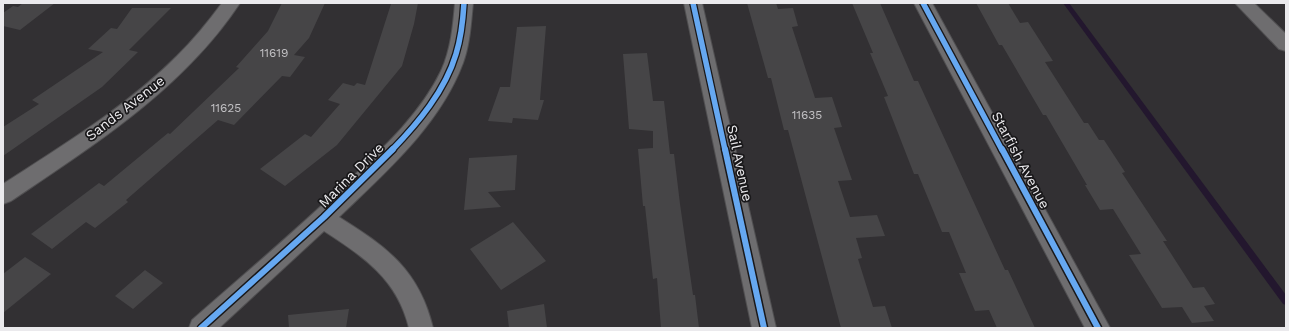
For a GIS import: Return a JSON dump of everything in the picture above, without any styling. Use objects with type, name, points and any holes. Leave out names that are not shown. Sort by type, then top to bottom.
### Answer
[{"type":"street","name":"Sands Avenue","points":[[3,195],[103,129],[156,87],[192,52],[231,3]]},
{"type":"street","name":"Marina Drive","points":[[200,328],[324,219],[404,139],[429,107],[449,71],[460,44],[464,3]]},
{"type":"street","name":"Sail Avenue","points":[[693,3],[764,328]]},
{"type":"street","name":"Starfish Avenue","points":[[923,3],[1098,328]]},
{"type":"street","points":[[1244,3],[1286,45]]},
{"type":"street","points":[[324,219],[375,254],[405,286],[420,319],[421,328]]},
{"type":"building","points":[[23,3],[55,3],[20,30],[3,26],[3,13],[13,6],[18,7]]},
{"type":"building","points":[[282,3],[325,3],[309,38],[294,55],[305,57],[290,77],[282,76],[234,125],[218,120],[126,200],[128,202],[95,228],[86,222],[52,249],[31,234],[99,183],[104,186],[168,133],[170,134],[239,68],[236,67],[268,31]]},
{"type":"building","points":[[418,3],[414,24],[402,66],[337,145],[285,186],[260,169],[305,134],[311,137],[340,104],[328,100],[343,83],[354,86],[357,83],[365,85],[391,4]]},
{"type":"building","points":[[747,3],[776,3],[778,9],[793,8],[798,26],[792,27],[815,98],[832,97],[842,127],[834,128],[852,180],[838,181],[850,217],[877,215],[885,236],[856,238],[862,258],[858,259],[873,307],[885,306],[892,328],[841,328],[788,130],[784,130],[771,78],[768,78]]},
{"type":"building","points":[[852,3],[880,3],[914,81],[918,81],[1005,270],[1008,270],[1035,328],[997,328],[989,310],[975,311],[959,273],[966,273],[949,232],[942,232],[918,174],[914,174],[884,97],[888,96],[870,53],[873,53]]},
{"type":"building","points":[[976,3],[1008,3],[1020,23],[1028,22],[1053,61],[1045,62],[1084,123],[1088,123],[1099,140],[1104,140],[1125,172],[1122,173],[1167,241],[1163,241],[1193,288],[1204,287],[1215,304],[1204,306],[1214,321],[1192,323],[1182,307],[1162,308],[1129,255],[1141,254],[1113,209],[1100,210],[1046,115],[1043,115],[1002,45],[999,45]]},
{"type":"building","points":[[132,8],[171,8],[129,50],[138,52],[102,87],[3,156],[3,127],[39,104],[32,100],[103,52],[88,49],[111,28],[117,29]]},
{"type":"building","points":[[546,26],[540,100],[544,100],[538,120],[513,118],[512,123],[488,121],[500,87],[510,87],[517,27]]},
{"type":"building","points":[[647,53],[653,101],[664,101],[670,154],[674,154],[693,295],[695,295],[699,328],[661,328],[657,278],[653,279],[645,206],[643,206],[638,149],[653,148],[653,131],[629,129],[623,54]]},
{"type":"building","points":[[517,155],[515,190],[488,192],[501,207],[464,210],[469,158]]},
{"type":"building","points":[[513,222],[546,261],[501,290],[470,249]]},
{"type":"building","points":[[25,257],[51,274],[3,313],[3,274]]},
{"type":"building","points":[[145,270],[163,283],[133,309],[115,296]]},
{"type":"building","points":[[544,304],[547,328],[509,328],[507,311]]},
{"type":"building","points":[[349,309],[346,328],[289,328],[288,315]]},
{"type":"waterway","points":[[1066,3],[1286,301]]},
{"type":"cycle path","points":[[201,328],[344,198],[412,129],[433,101],[450,71],[458,46],[464,3]]},
{"type":"cycle path","points":[[693,3],[764,328]]},
{"type":"cycle path","points":[[923,3],[1098,328]]}]
